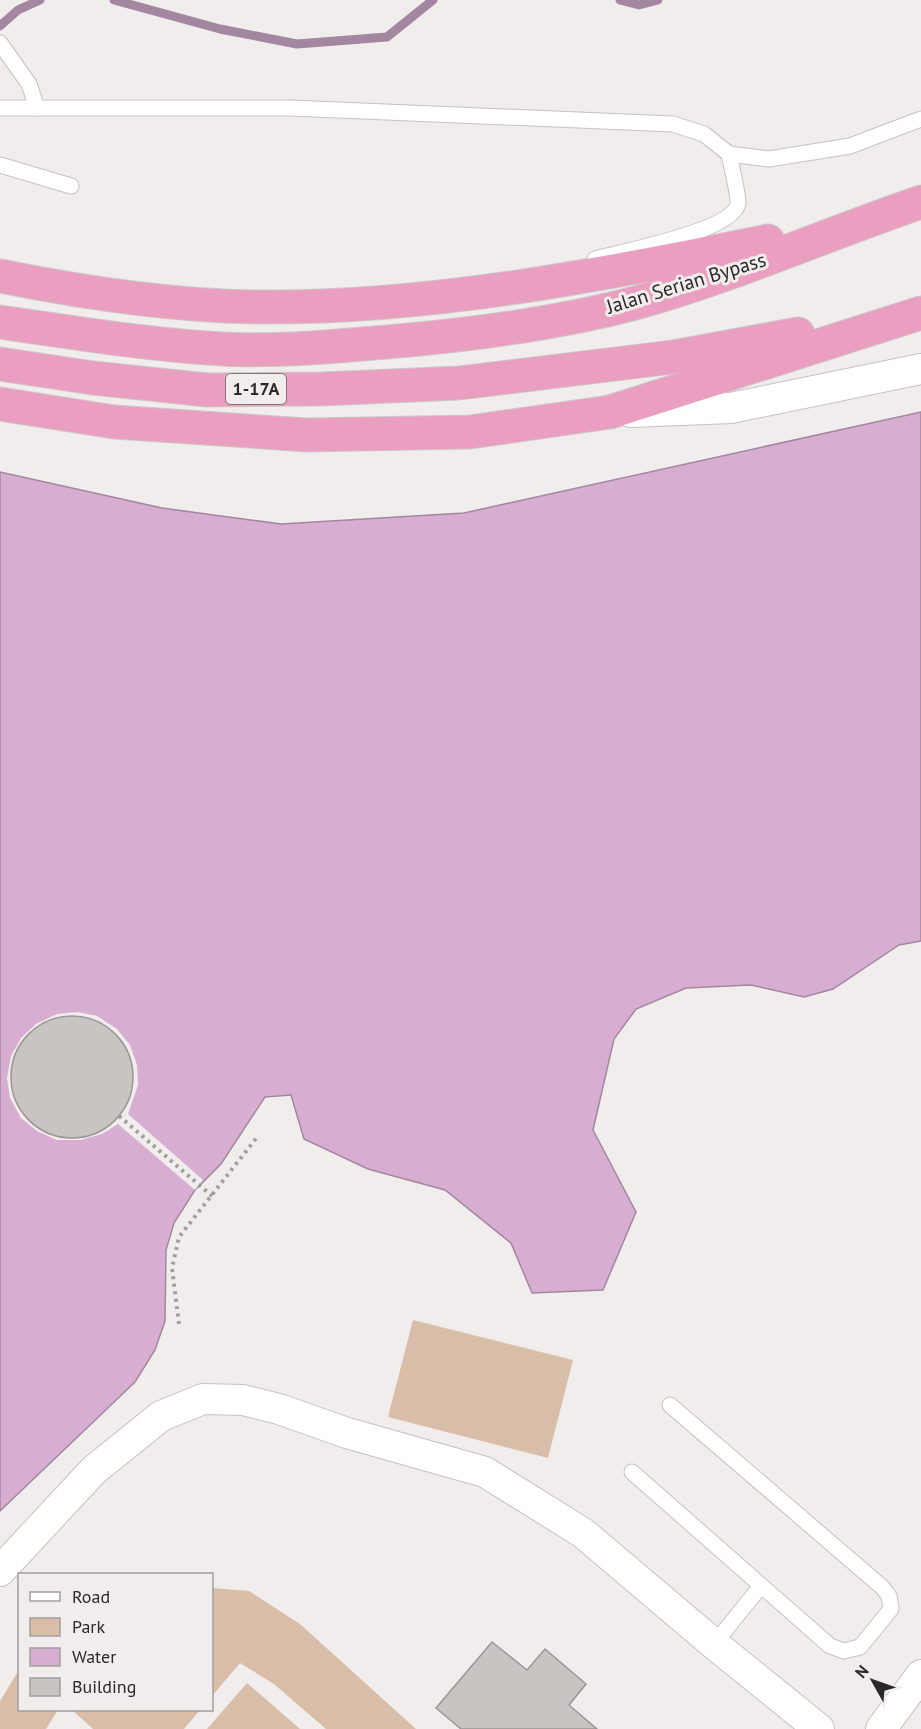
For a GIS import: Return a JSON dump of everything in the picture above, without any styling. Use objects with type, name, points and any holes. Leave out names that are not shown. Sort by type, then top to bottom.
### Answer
[{"type":"highway","name":"1-17A","points":[[862,222],[921,202]]},
{"type":"highway","points":[[0,276],[60,288],[167,302],[255,307],[327,306],[474,293],[628,270],[862,222]]},
{"type":"highway","name":"Jalan Serian Bypass","points":[[0,322],[97,336],[220,348],[309,349],[438,338],[538,324],[639,302],[742,269],[862,222]]},
{"type":"highway","points":[[0,404],[114,422],[307,435],[471,432],[610,412],[921,312]]},
{"type":"highway","name":"1-17A","points":[[0,364],[93,378],[207,390],[322,389],[459,383],[673,357],[921,312]]},
{"type":"street","points":[[610,412],[731,408],[921,369]]},
{"type":"street","points":[[0,1570],[94,1470],[161,1416],[203,1399],[243,1400],[279,1409],[347,1433],[485,1472],[583,1533],[819,1729]]},
{"type":"street","points":[[881,1729],[921,1675]]},
{"type":"lane","points":[[4,49],[29,84],[37,108]]},
{"type":"lane","points":[[0,108],[291,108],[673,124],[704,134],[729,154],[770,159],[850,146],[921,119]]},
{"type":"lane","points":[[474,293],[691,235],[724,220],[734,212],[738,203],[729,154]]},
{"type":"lane","points":[[0,165],[71,186]]},
{"type":"lane","points":[[632,1472],[830,1647],[844,1651],[860,1647],[891,1609],[889,1596],[882,1587],[670,1405]]},
{"type":"lane","points":[[714,1644],[761,1586]]},
{"type":"path","points":[[119,1116],[212,1196]]},
{"type":"path","points":[[179,1324],[172,1268],[180,1237],[258,1136]]},
{"type":"green space","points":[[413,1320],[573,1360],[548,1458],[388,1417]]},
{"type":"green space","points":[[213,1588],[249,1591],[300,1624],[416,1729],[326,1729],[274,1684],[240,1663],[213,1695]]},
{"type":"green space","points":[[18,1672],[18,1711],[57,1711],[46,1729],[0,1729],[0,1701]]},
{"type":"green space","points":[[247,1683],[300,1729],[207,1729]]},
{"type":"green space","points":[[73,1711],[199,1711],[184,1729],[93,1729]]},
{"type":"water","points":[[921,412],[921,941],[899,945],[833,989],[804,997],[751,985],[686,988],[636,1009],[614,1039],[593,1130],[636,1212],[603,1290],[532,1293],[511,1243],[445,1190],[368,1169],[304,1139],[291,1095],[265,1097],[221,1164],[195,1190],[174,1223],[166,1250],[165,1321],[155,1350],[135,1382],[0,1511],[0,472],[162,508],[281,524],[464,513]]},
{"type":"pier","points":[[78,1012],[97,1016],[117,1029],[130,1045],[137,1065],[138,1085],[128,1114],[203,1180],[195,1190],[118,1124],[102,1134],[81,1140],[57,1140],[37,1131],[21,1118],[10,1098],[7,1078],[11,1056],[21,1038],[36,1024],[57,1014]]},
{"type":"building","points":[[72,1016],[95,1021],[115,1034],[128,1054],[133,1077],[128,1100],[115,1120],[95,1133],[72,1138],[49,1133],[29,1120],[16,1100],[11,1077],[16,1054],[29,1034],[49,1021]]},
{"type":"building","points":[[492,1642],[527,1670],[545,1649],[586,1684],[569,1705],[597,1729],[461,1729],[436,1708]]},
{"type":"waterway","points":[[0,26],[18,10],[40,0]]},
{"type":"waterway","points":[[114,0],[220,29],[297,44],[387,37],[433,0]]},
{"type":"waterway","points":[[620,0],[639,5],[658,0]]}]
